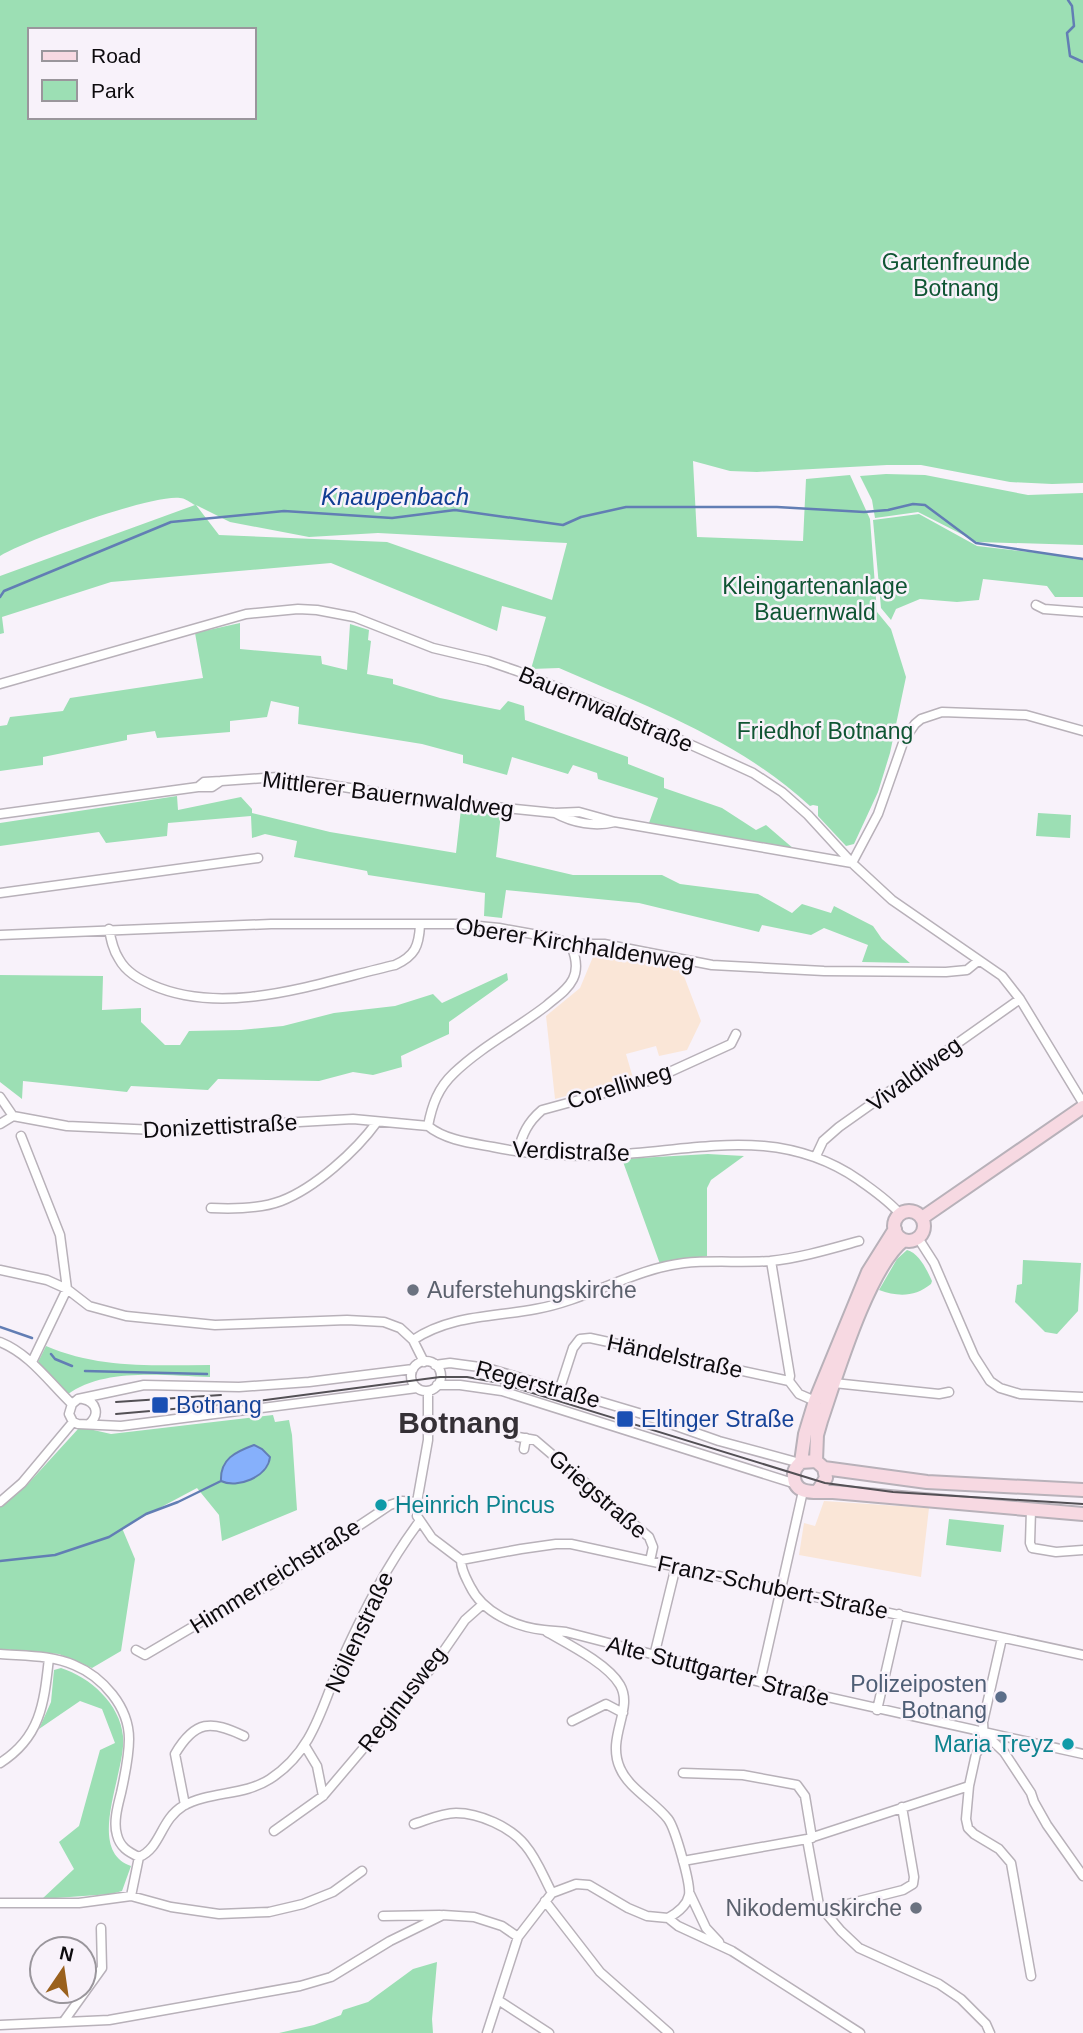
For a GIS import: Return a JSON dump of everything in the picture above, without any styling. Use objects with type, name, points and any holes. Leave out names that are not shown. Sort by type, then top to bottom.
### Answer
[{"type":"main road","points":[[922,1218],[1083,1105]]},
{"type":"main road","points":[[895,1229],[904,1240],[912,1241],[924,1230],[922,1218],[909,1211],[900,1214],[895,1221],[895,1229],[868,1272],[815,1401],[801,1462],[794,1475],[799,1487],[1083,1514]]},
{"type":"main road","points":[[818,1490],[826,1478],[820,1464],[817,1435],[834,1383],[871,1287],[890,1254],[904,1240]]},
{"type":"main road","points":[[801,1462],[927,1482],[1083,1490]]},
{"type":"street","points":[[1036,605],[1044,609],[1083,612]]},
{"type":"street","name":"Bauernwaldstraße","points":[[0,684],[246,614],[298,609],[354,617],[433,648],[517,671],[718,757],[753,773],[782,792],[892,900],[1002,976],[1020,999],[1083,1105]]},
{"type":"street","points":[[852,863],[878,814],[904,740],[921,719],[942,712],[1026,715],[1083,731]]},
{"type":"street","name":"Mittlerer Bauernwaldweg","points":[[0,814],[212,787],[221,781],[278,777],[434,801],[555,813],[579,812],[604,825],[615,822],[852,863]]},
{"type":"street","points":[[577,821],[579,812]]},
{"type":"street","name":"Mittlerer Bauernwaldweg","points":[[555,813],[567,820],[593,819]]},
{"type":"street","points":[[824,859],[835,843]]},
{"type":"street","points":[[0,893],[258,858]]},
{"type":"street","name":"Oberer Kirchhaldenweg","points":[[0,935],[271,924],[458,924],[499,928],[562,941],[572,948],[579,944],[604,944],[712,965],[824,971],[946,972],[967,970],[978,961]]},
{"type":"street","points":[[109,929],[112,948],[120,962],[136,977],[161,988],[200,998],[233,999],[395,965],[408,959],[416,951],[420,925]]},
{"type":"street","points":[[428,1126],[438,1091],[453,1073],[540,1010],[569,985],[575,976],[576,964],[572,948]]},
{"type":"street","name":"Vivaldiweg","points":[[816,1156],[823,1141],[839,1127],[1020,999]]},
{"type":"street","name":"Corelliweg","points":[[518,1152],[521,1138],[531,1119],[542,1110],[652,1080],[731,1044],[736,1034]]},
{"type":"street","points":[[0,1097],[13,1116],[0,1124]]},
{"type":"street","name":"Donizettistraße","points":[[13,1116],[67,1126],[156,1130],[353,1119],[428,1126]]},
{"type":"street","points":[[211,1208],[226,1209],[280,1202],[307,1188],[348,1153],[377,1122]]},
{"type":"street","name":"Verdistraße","points":[[428,1126],[453,1139],[518,1152],[608,1155],[760,1144],[816,1156],[844,1170],[883,1197],[900,1214]]},
{"type":"street","points":[[20,1136],[60,1235],[67,1289],[32,1363]]},
{"type":"street","points":[[918,1238],[934,1263],[974,1356],[990,1381],[1020,1394],[1083,1397]]},
{"type":"street","points":[[413,1340],[430,1329],[452,1322],[566,1303],[671,1266],[685,1263],[771,1261],[814,1254],[859,1241]]},
{"type":"street","points":[[771,1261],[789,1381]]},
{"type":"street","points":[[0,1270],[47,1280],[67,1289],[89,1306],[125,1316],[215,1325],[347,1320],[384,1322],[400,1328],[413,1340],[424,1362]]},
{"type":"street","name":"Händelstraße","points":[[560,1388],[573,1348],[584,1338],[789,1381],[799,1394],[815,1401]]},
{"type":"street","points":[[0,1342],[32,1363],[72,1404]]},
{"type":"street","points":[[424,1362],[435,1365],[440,1373],[437,1385],[428,1391],[417,1388],[107,1427],[82,1425],[74,1422],[69,1414],[72,1404],[83,1399],[144,1385],[239,1387],[309,1382],[413,1369],[424,1362]]},
{"type":"street","name":"Regerstraße","points":[[435,1365],[450,1363],[487,1368],[560,1388],[698,1434],[801,1462]]},
{"type":"street","points":[[413,1369],[412,1381],[417,1388]]},
{"type":"street","points":[[834,1383],[939,1394],[949,1392]]},
{"type":"street","name":"Regerstraße","points":[[437,1385],[460,1385],[502,1391],[799,1487]]},
{"type":"street","points":[[428,1391],[428,1440],[417,1503],[419,1522],[432,1538],[461,1560]]},
{"type":"street","points":[[83,1399],[91,1401],[96,1410],[95,1418],[89,1424]]},
{"type":"street","points":[[0,1502],[22,1483],[74,1422]]},
{"type":"street","name":"Griegstraße","points":[[524,1449],[522,1437],[535,1440],[649,1537],[653,1547],[650,1561]]},
{"type":"street","points":[[783,1458],[795,1453],[804,1441]]},
{"type":"street","points":[[760,1682],[799,1487]]},
{"type":"street","name":"Himmerreichstraße","points":[[136,1650],[145,1656],[240,1598],[270,1584],[390,1505],[402,1501],[417,1503]]},
{"type":"street","points":[[1031,1510],[1032,1548],[1056,1552],[1083,1550]]},
{"type":"street","name":"Nöllenstraße","points":[[185,1805],[249,1790],[271,1778],[305,1746],[323,1712],[341,1662],[374,1591],[419,1522]]},
{"type":"street","name":"Franz-Schubert-Straße","points":[[461,1560],[556,1544],[571,1545],[1083,1655]]},
{"type":"street","name":"Alte Stuttgarter Straße","points":[[461,1560],[461,1567],[473,1592],[500,1618],[544,1630],[571,1633],[877,1710],[1083,1755]]},
{"type":"street","points":[[654,1656],[676,1566]]},
{"type":"street","name":"Reginusweg","points":[[323,1796],[434,1665],[465,1620],[483,1604]]},
{"type":"street","points":[[877,1710],[899,1614]]},
{"type":"street","points":[[544,1630],[585,1654],[620,1684],[625,1698],[616,1734],[617,1762],[622,1772],[675,1830],[690,1894],[706,1928],[722,1946]]},
{"type":"street","points":[[1002,1638],[983,1722],[984,1742],[976,1754],[966,1808],[968,1828],[974,1835],[999,1849],[1011,1863],[1031,1976]]},
{"type":"street","points":[[0,1654],[49,1658],[73,1664],[91,1674],[113,1693],[124,1715],[129,1736],[116,1834],[122,1847],[139,1857]]},
{"type":"street","points":[[0,1763],[17,1752],[34,1729],[45,1696],[49,1658]]},
{"type":"street","points":[[572,1721],[606,1704],[623,1713]]},
{"type":"street","points":[[139,1857],[148,1853],[171,1816],[185,1805],[175,1754],[186,1735],[206,1726],[222,1726],[244,1736]]},
{"type":"street","points":[[983,1732],[1001,1748],[1031,1793],[1048,1825],[1080,1866],[1083,1876]]},
{"type":"street","points":[[1001,1748],[1000,1741],[1004,1736]]},
{"type":"street","points":[[274,1831],[323,1796],[317,1766],[305,1746]]},
{"type":"street","points":[[976,1754],[988,1746],[1001,1748]]},
{"type":"street","points":[[683,1773],[743,1775],[797,1785],[805,1796],[819,1905],[859,1948],[939,1984],[961,1999],[986,2024],[990,2033]]},
{"type":"street","points":[[683,1861],[810,1839],[969,1786]]},
{"type":"street","points":[[824,1910],[902,1890],[913,1884],[902,1807]]},
{"type":"street","points":[[414,1824],[457,1813],[483,1818],[502,1826],[523,1842],[552,1893]]},
{"type":"street","points":[[131,1896],[139,1857]]},
{"type":"street","points":[[0,1903],[79,1903],[131,1896],[171,1907],[219,1914],[269,1912],[303,1904],[333,1892],[362,1871]]},
{"type":"street","points":[[487,2033],[518,1937],[552,1893],[576,1884],[589,1885],[628,1908],[648,1916],[668,1918],[678,1926],[722,1946],[860,2033]]},
{"type":"street","points":[[668,1918],[684,1906],[690,1894]]},
{"type":"street","points":[[544,1901],[600,1972],[669,2033]]},
{"type":"street","points":[[0,2025],[108,2020],[300,1986],[331,1977],[390,1941],[443,1915]]},
{"type":"street","points":[[383,1916],[474,1917],[502,1926],[518,1937]]},
{"type":"street","points":[[64,2021],[102,1968],[101,1928]]},
{"type":"street","points":[[498,2000],[549,2033]]},
{"type":"shaded area","points":[[595,952],[679,963],[701,1021],[687,1050],[659,1056],[656,1046],[626,1054],[633,1078],[555,1099],[546,1016],[580,988]]},
{"type":"shaded area","points":[[824,1501],[929,1508],[921,1577],[799,1555],[804,1523],[815,1526]]},
{"type":"green space","points":[[0,0],[1083,0],[1083,483],[1010,482],[921,465],[757,472],[730,471],[693,461],[697,537],[803,541],[806,479],[850,475],[870,519],[877,612],[891,629],[906,677],[890,753],[878,792],[854,844],[846,846],[818,816],[818,806],[810,806],[782,782],[691,726],[559,668],[531,669],[546,617],[502,606],[497,631],[331,563],[111,582],[2,617],[4,633],[0,634],[0,576],[195,505],[180,498],[144,503],[89,520],[0,556]],"holes":[[[196,505],[230,522],[309,537],[378,533],[567,543],[552,600],[387,542],[219,535]]]},
{"type":"green space","points":[[925,475],[1028,495],[1083,493],[1083,545],[977,542],[918,512],[875,518],[872,500],[860,476]]},
{"type":"green space","points":[[919,514],[977,546],[1083,558],[1083,597],[1055,597],[1047,586],[983,579],[979,600],[957,602],[920,599],[896,609],[891,620],[881,608],[873,520]]},
{"type":"green space","points":[[240,623],[240,649],[321,656],[322,664],[347,670],[350,624],[369,630],[368,640],[371,641],[367,674],[393,679],[393,684],[440,698],[500,710],[508,701],[524,706],[525,720],[628,757],[628,764],[664,778],[664,788],[722,808],[756,830],[766,825],[794,849],[649,823],[658,798],[598,779],[597,773],[573,765],[568,774],[512,757],[507,775],[463,763],[463,755],[422,744],[298,724],[299,707],[271,701],[267,717],[230,721],[230,732],[157,738],[155,731],[127,735],[127,740],[43,757],[43,765],[0,771],[0,726],[7,725],[10,717],[63,711],[70,698],[203,678],[195,633]]},
{"type":"green space","points":[[177,796],[178,810],[241,797],[252,809],[252,813],[330,832],[456,853],[461,809],[501,814],[496,857],[573,875],[662,875],[680,884],[758,894],[792,913],[802,904],[831,913],[834,906],[873,926],[882,939],[910,963],[862,962],[868,945],[824,928],[811,935],[762,925],[759,932],[639,903],[506,890],[502,918],[484,916],[485,893],[368,875],[367,871],[294,857],[297,841],[265,834],[252,838],[251,816],[168,823],[167,836],[106,843],[99,832],[0,846],[0,823]]},
{"type":"green space","points":[[1038,813],[1071,815],[1070,838],[1036,836]]},
{"type":"green space","points":[[507,973],[508,980],[449,1022],[449,1034],[401,1056],[402,1067],[373,1075],[353,1072],[319,1081],[218,1079],[208,1090],[131,1086],[127,1092],[23,1081],[22,1099],[0,1082],[0,975],[103,976],[102,1010],[141,1008],[141,1022],[165,1045],[180,1045],[189,1031],[283,1026],[334,1013],[395,1006],[433,994],[442,1003]]},
{"type":"green space","points":[[708,1154],[744,1156],[711,1180],[707,1188],[707,1256],[660,1264],[622,1159]]},
{"type":"green space","points":[[907,1250],[922,1262],[931,1284],[906,1294],[879,1290],[897,1259]]},
{"type":"green space","points":[[1023,1260],[1081,1263],[1078,1311],[1057,1334],[1045,1332],[1015,1302],[1017,1285],[1022,1284]]},
{"type":"green space","points":[[46,1346],[86,1359],[106,1362],[210,1365],[210,1377],[117,1377],[82,1386],[67,1395],[37,1364]]},
{"type":"green space","points":[[273,1415],[275,1422],[289,1420],[297,1510],[222,1541],[219,1515],[197,1488],[122,1528],[135,1559],[121,1651],[92,1668],[59,1654],[0,1649],[0,1507],[26,1486],[78,1429],[111,1434]]},
{"type":"green space","points":[[949,1519],[1004,1525],[1001,1552],[946,1545]]},
{"type":"green space","points":[[61,1668],[82,1678],[102,1693],[121,1724],[123,1751],[111,1808],[110,1844],[117,1857],[131,1866],[122,1891],[42,1899],[74,1869],[59,1842],[79,1826],[100,1750],[115,1743],[102,1709],[80,1701],[39,1729],[51,1702],[54,1670]]},
{"type":"green space","points":[[437,1962],[433,2033],[279,2033],[341,2015],[343,2010],[368,2002],[413,1969]]},
{"type":"water","points":[[254,1445],[270,1457],[264,1470],[251,1480],[235,1483],[221,1481],[223,1467],[230,1457]]},
{"type":"waterway","points":[[1068,0],[1072,6],[1074,26],[1067,33],[1070,56],[1083,62]]},
{"type":"waterway","name":"Knaupenbach","points":[[0,597],[4,591],[171,522],[284,511],[392,518],[455,510],[563,525],[581,517],[626,507],[777,507],[864,512],[913,504],[925,505],[976,543],[1083,559]]},
{"type":"waterway","points":[[0,1327],[32,1338]]},
{"type":"waterway","points":[[51,1354],[55,1359],[72,1366]]},
{"type":"waterway","points":[[85,1371],[207,1374]]},
{"type":"waterway","points":[[0,1561],[55,1555],[109,1537],[146,1514],[221,1481]]},
{"type":"tram line","points":[[116,1414],[242,1403],[440,1377],[467,1377],[500,1383],[825,1483],[893,1492],[1083,1504]]},
{"type":"tram line","points":[[116,1402],[221,1395]]},
{"type":"place","name":"Auferstehungskirche","points":[[413,1290]]},
{"type":"place","name":"Botnang","points":[[160,1405]]},
{"type":"place","name":"Eltinger Straße","points":[[625,1419]]},
{"type":"place","name":"Heinrich Pincus","points":[[381,1505]]},
{"type":"place","name":"Polizeiposten Botnang","points":[[1001,1697]]},
{"type":"place","name":"Maria Treyz","points":[[1068,1744]]},
{"type":"place","name":"Nikodemuskirche","points":[[916,1908]]},
{"type":"district","name":"Botnang","points":[[459,1422]]},
{"type":"park label","name":"Gartenfreunde Botnang","points":[[956,275]]},
{"type":"park label","name":"Kleingartenanlage Bauernwald","points":[[815,599]]},
{"type":"park label","name":"Friedhof Botnang","points":[[825,731]]}]
